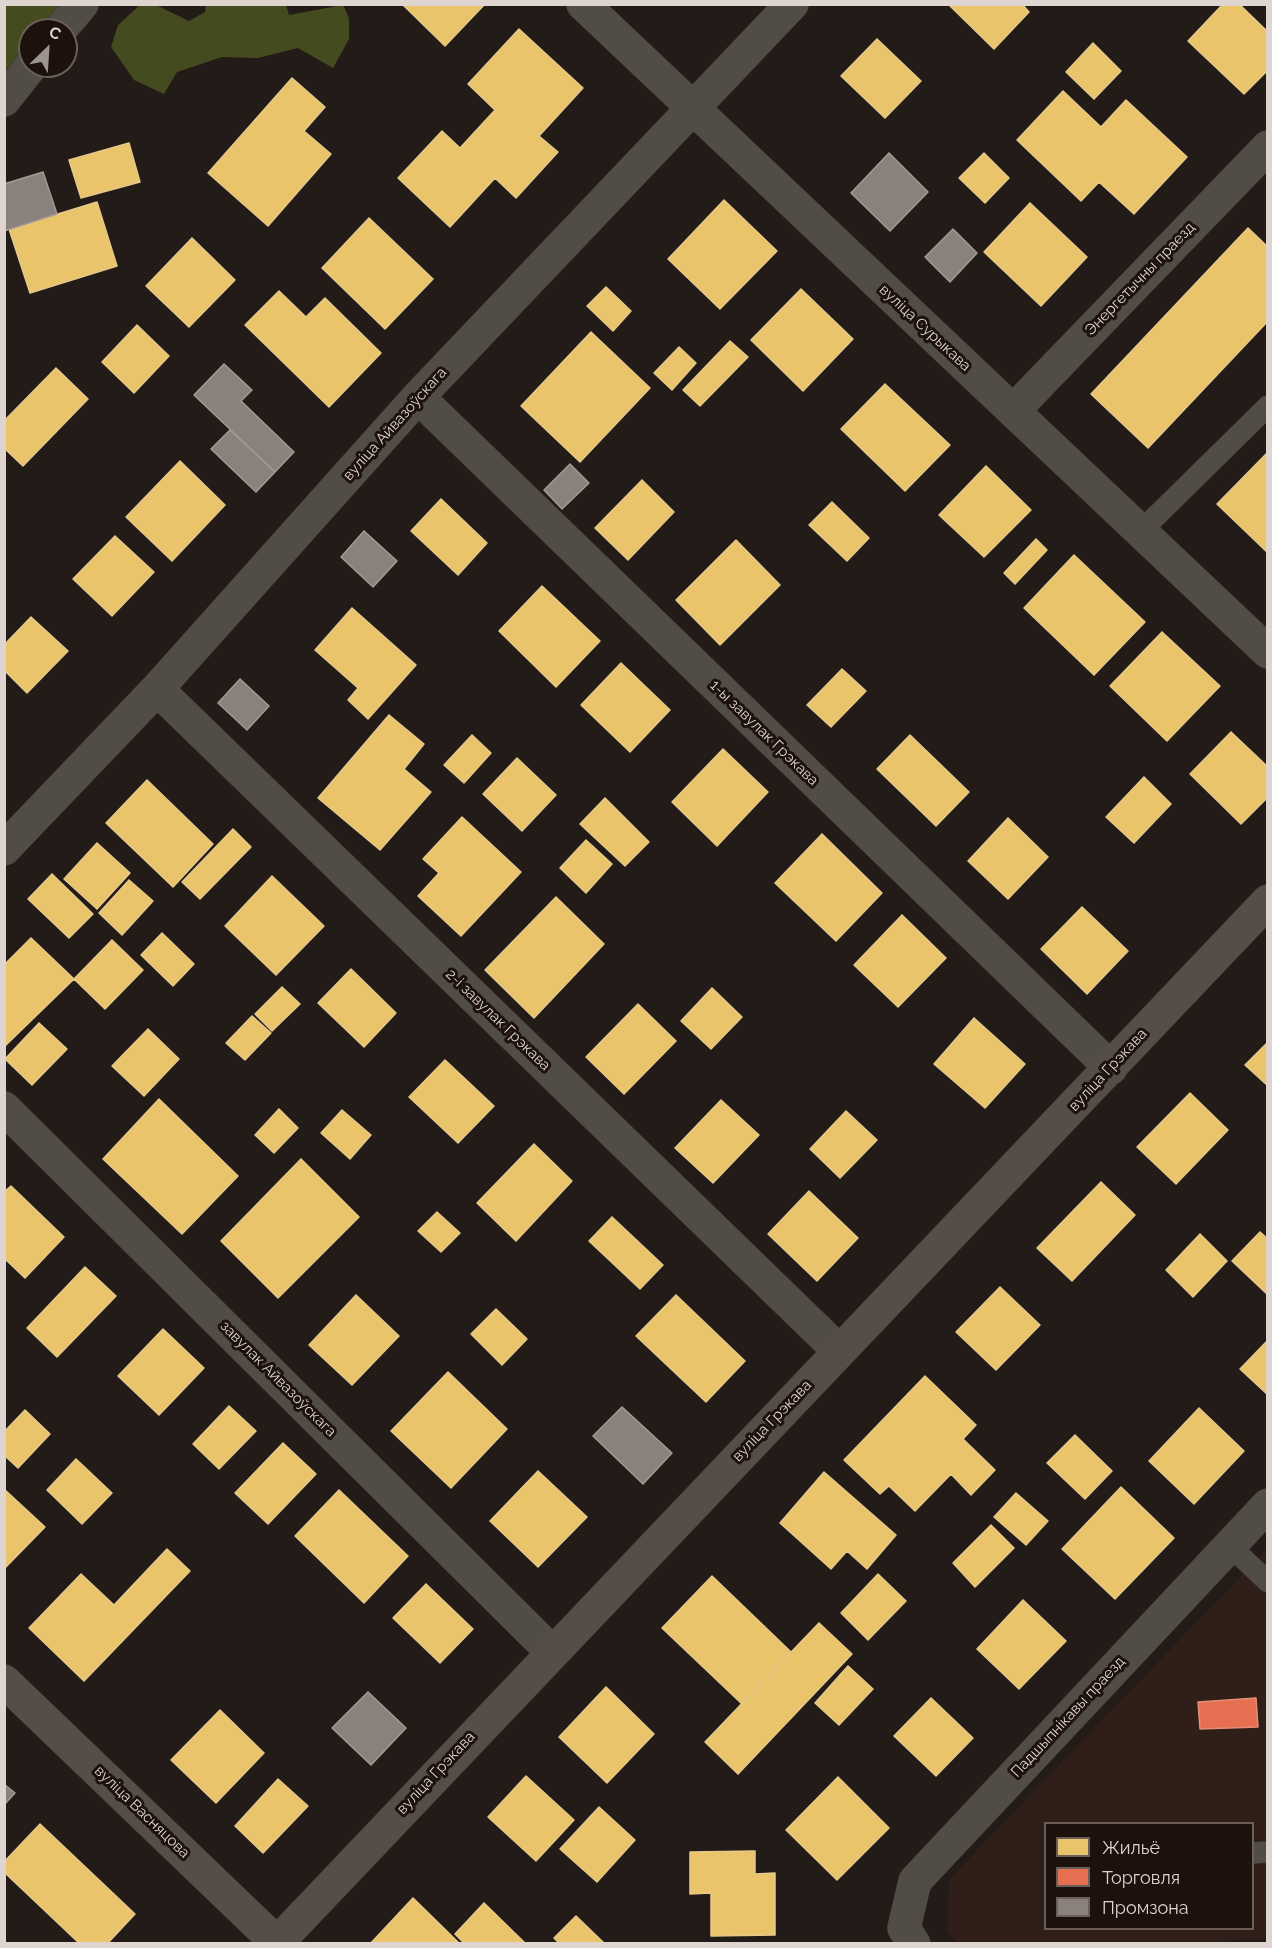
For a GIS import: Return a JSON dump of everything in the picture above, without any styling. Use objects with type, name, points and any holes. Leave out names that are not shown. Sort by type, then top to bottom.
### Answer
[{"type":"street","points":[[70,18],[82,4]]},
{"type":"street","name":"вуліца Сурыкава","points":[[583,4],[1268,652]]},
{"type":"street","name":"вуліца Айвазоўскага","points":[[4,849],[157,689],[418,397],[792,4]]},
{"type":"street","points":[[4,100],[21,78]]},
{"type":"street","name":"Энергетычны праезд","points":[[1013,411],[1268,147]]},
{"type":"street","name":"1-ы завулак Грэкава","points":[[418,397],[1111,1068]]},
{"type":"street","name":"2-і завулак Грэкава","points":[[157,689],[839,1351]]},
{"type":"street","name":"вуліца Грэкава","points":[[278,1943],[551,1651],[1111,1068],[1268,901]]},
{"type":"street","name":"завулак Айвазоўскага","points":[[4,1108],[551,1651]]},
{"type":"street","name":"Падшыпнікавы праезд","points":[[914,1944],[904,1928],[915,1881],[1268,1505]]},
{"type":"street","name":"вуліца Васняцова","points":[[4,1681],[278,1943]]},
{"type":"lane","points":[[1140,532],[1268,406]]},
{"type":"lane","points":[[1229,1545],[1268,1582]]},
{"type":"shaded area","points":[[1267,1549],[1267,1938],[1178,1944],[959,1944],[947,1932],[949,1879]]},
{"type":"green space","points":[[141,4],[156,5],[189,21],[205,12],[206,5],[286,5],[289,15],[343,5],[349,18],[349,39],[333,68],[298,48],[258,58],[222,57],[177,72],[164,94],[134,80],[111,47],[118,25]]},
{"type":"green space","points":[[5,5],[67,5],[54,18],[18,18],[18,56],[5,71]]},
{"type":"building: Жильё","points":[[402,4],[485,4],[445,46]]},
{"type":"building: Жильё","points":[[948,4],[1022,4],[1029,12],[994,49]]},
{"type":"building: Жильё","points":[[1223,4],[1239,4],[1268,32],[1268,70],[1244,94],[1188,41]]},
{"type":"building: Жильё","points":[[519,29],[583,88],[539,136],[558,152],[516,198],[495,178],[450,227],[398,178],[442,131],[460,148],[495,110],[468,84]]},
{"type":"building: Жильё","points":[[877,39],[921,81],[885,118],[841,76]]},
{"type":"building: Жильё","points":[[1093,43],[1121,71],[1094,99],[1066,72]]},
{"type":"building: Жильё","points":[[292,78],[325,107],[304,131],[331,154],[268,226],[208,173]]},
{"type":"building: Жильё","points":[[1063,91],[1101,127],[1126,100],[1187,157],[1134,214],[1099,182],[1081,201],[1017,140]]},
{"type":"building: Жильё","points":[[129,143],[140,182],[81,198],[69,160]]},
{"type":"building: Жильё","points":[[984,153],[1009,178],[985,203],[959,178]]},
{"type":"building: Жильё","points":[[724,200],[777,251],[720,309],[668,259]]},
{"type":"building: Жильё","points":[[97,202],[117,266],[30,293],[9,229]]},
{"type":"building: Жильё","points":[[1030,203],[1087,257],[1041,306],[984,252]]},
{"type":"building: Жильё","points":[[369,218],[433,279],[385,329],[322,268]]},
{"type":"building: Жильё","points":[[1248,228],[1268,247],[1268,321],[1148,448],[1091,394]]},
{"type":"building: Жильё","points":[[192,238],[235,280],[189,327],[146,286]]},
{"type":"building: Жильё","points":[[606,287],[631,311],[613,331],[587,306]]},
{"type":"building: Жильё","points":[[801,289],[853,339],[803,391],[751,340]]},
{"type":"building: Жильё","points":[[279,291],[306,317],[325,298],[381,353],[329,407],[245,325]]},
{"type":"building: Жильё","points":[[137,325],[169,356],[134,393],[102,362]]},
{"type":"building: Жильё","points":[[591,332],[650,388],[580,462],[521,406]]},
{"type":"building: Жильё","points":[[730,341],[748,357],[700,406],[683,390]]},
{"type":"building: Жильё","points":[[679,347],[696,363],[672,390],[654,373]]},
{"type":"building: Жильё","points":[[56,368],[88,399],[23,466],[4,448],[4,421]]},
{"type":"building: Жильё","points":[[885,384],[950,445],[905,491],[841,429]]},
{"type":"building: Жильё","points":[[1268,452],[1268,553],[1217,504]]},
{"type":"building: Жильё","points":[[180,461],[225,505],[172,561],[126,517]]},
{"type":"building: Жильё","points":[[986,466],[1031,510],[984,557],[939,515]]},
{"type":"building: Жильё","points":[[642,480],[674,512],[628,560],[595,528]]},
{"type":"building: Жильё","points":[[441,499],[487,543],[458,575],[411,531]]},
{"type":"building: Жильё","points":[[832,502],[869,538],[847,561],[809,525]]},
{"type":"building: Жильё","points":[[115,536],[154,572],[112,616],[73,579]]},
{"type":"building: Жильё","points":[[1036,539],[1047,550],[1015,584],[1004,573]]},
{"type":"building: Жильё","points":[[736,540],[780,585],[720,645],[676,600]]},
{"type":"building: Жильё","points":[[1074,555],[1145,622],[1094,675],[1024,608]]},
{"type":"building: Жильё","points":[[542,586],[600,641],[556,687],[499,631]]},
{"type":"building: Жильё","points":[[352,608],[416,665],[368,719],[348,700],[358,688],[315,650]]},
{"type":"building: Жильё","points":[[31,617],[68,651],[27,693],[4,670],[4,645]]},
{"type":"building: Жильё","points":[[1162,632],[1220,686],[1167,741],[1110,686]]},
{"type":"building: Жильё","points":[[621,663],[670,710],[630,752],[581,705]]},
{"type":"building: Жильё","points":[[842,669],[866,691],[831,727],[807,705]]},
{"type":"building: Жильё","points":[[389,715],[424,744],[404,769],[431,792],[380,850],[318,798]]},
{"type":"building: Жильё","points":[[1231,732],[1268,767],[1268,797],[1241,824],[1190,774]]},
{"type":"building: Жильё","points":[[472,735],[491,753],[464,783],[444,765]]},
{"type":"building: Жильё","points":[[910,735],[969,792],[936,826],[877,769]]},
{"type":"building: Жильё","points":[[723,749],[768,792],[717,846],[672,802]]},
{"type":"building: Жильё","points":[[517,758],[556,795],[522,831],[483,794]]},
{"type":"building: Жильё","points":[[1144,777],[1171,804],[1134,843],[1106,817]]},
{"type":"building: Жильё","points":[[147,780],[213,844],[173,887],[106,823]]},
{"type":"building: Жильё","points":[[605,798],[649,842],[625,866],[580,824]]},
{"type":"building: Жильё","points":[[462,817],[521,872],[461,936],[418,896],[439,873],[423,859]]},
{"type":"building: Жильё","points":[[1008,818],[1048,857],[1008,899],[968,861]]},
{"type":"building: Жильё","points":[[233,829],[251,847],[200,899],[182,882]]},
{"type":"building: Жильё","points":[[822,834],[882,893],[836,941],[775,883]]},
{"type":"building: Жильё","points":[[586,840],[612,864],[586,893],[560,868]]},
{"type":"building: Жильё","points":[[97,843],[130,873],[97,909],[64,879]]},
{"type":"building: Жильё","points":[[52,874],[93,914],[69,938],[28,899]]},
{"type":"building: Жильё","points":[[272,876],[324,926],[276,975],[225,926]]},
{"type":"building: Жильё","points":[[129,880],[153,901],[122,935],[99,913]]},
{"type":"building: Жильё","points":[[556,897],[604,944],[534,1018],[485,970]]},
{"type":"building: Жильё","points":[[1082,907],[1128,951],[1087,994],[1041,949]]},
{"type":"building: Жильё","points":[[902,915],[946,958],[898,1007],[854,965]]},
{"type":"building: Жильё","points":[[162,933],[194,964],[173,986],[141,955]]},
{"type":"building: Жильё","points":[[31,938],[74,979],[5,1046],[4,965]]},
{"type":"building: Жильё","points":[[112,940],[143,970],[105,1009],[74,979]]},
{"type":"building: Жильё","points":[[351,969],[396,1013],[364,1047],[318,1003]]},
{"type":"building: Жильё","points":[[282,987],[300,1004],[272,1031],[255,1014]]},
{"type":"building: Жильё","points":[[712,988],[742,1017],[711,1049],[681,1021]]},
{"type":"building: Жильё","points":[[638,1004],[676,1041],[624,1094],[586,1057]]},
{"type":"building: Жильё","points":[[252,1016],[271,1033],[245,1060],[226,1043]]},
{"type":"building: Жильё","points":[[974,1018],[1025,1064],[985,1108],[934,1064]]},
{"type":"building: Жильё","points":[[39,1023],[67,1049],[32,1085],[5,1059]]},
{"type":"building: Жильё","points":[[148,1029],[179,1059],[144,1096],[112,1066]]},
{"type":"building: Жильё","points":[[1268,1042],[1268,1086],[1245,1065]]},
{"type":"building: Жильё","points":[[445,1060],[494,1106],[458,1143],[409,1097]]},
{"type":"building: Жильё","points":[[1190,1093],[1228,1130],[1176,1184],[1137,1147]]},
{"type":"building: Жильё","points":[[159,1099],[238,1176],[182,1234],[103,1159]]},
{"type":"building: Жильё","points":[[721,1100],[759,1135],[713,1183],[675,1148]]},
{"type":"building: Жильё","points":[[279,1109],[298,1128],[274,1153],[255,1135]]},
{"type":"building: Жильё","points":[[342,1110],[371,1135],[350,1159],[321,1133]]},
{"type":"building: Жильё","points":[[846,1111],[877,1140],[840,1178],[810,1149]]},
{"type":"building: Жильё","points":[[534,1144],[572,1181],[516,1241],[477,1203]]},
{"type":"building: Жильё","points":[[301,1159],[359,1217],[278,1298],[221,1241]]},
{"type":"building: Жильё","points":[[1101,1182],[1135,1215],[1072,1281],[1037,1248]]},
{"type":"building: Жильё","points":[[11,1186],[64,1237],[25,1278],[4,1258],[4,1192]]},
{"type":"building: Жильё","points":[[809,1191],[858,1238],[817,1281],[768,1234]]},
{"type":"building: Жильё","points":[[437,1212],[460,1233],[441,1252],[418,1231]]},
{"type":"building: Жильё","points":[[612,1217],[663,1265],[640,1289],[589,1241]]},
{"type":"building: Жильё","points":[[1260,1232],[1268,1239],[1268,1295],[1232,1261]]},
{"type":"building: Жильё","points":[[1200,1234],[1227,1261],[1193,1297],[1166,1270]]},
{"type":"building: Жильё","points":[[85,1267],[116,1296],[57,1357],[27,1328]]},
{"type":"building: Жильё","points":[[1000,1287],[1040,1325],[996,1370],[956,1332]]},
{"type":"building: Жильё","points":[[356,1295],[399,1336],[352,1385],[309,1345]]},
{"type":"building: Жильё","points":[[676,1295],[745,1361],[706,1402],[636,1336]]},
{"type":"building: Жильё","points":[[496,1309],[527,1339],[502,1365],[471,1334]]},
{"type":"building: Жильё","points":[[163,1329],[204,1368],[159,1415],[118,1376]]},
{"type":"building: Жильё","points":[[1268,1340],[1268,1395],[1240,1369]]},
{"type":"building: Жильё","points":[[448,1372],[507,1429],[451,1488],[391,1431]]},
{"type":"building: Жильё","points":[[925,1376],[976,1425],[963,1439],[995,1470],[971,1495],[951,1474],[915,1511],[889,1486],[880,1494],[844,1460]]},
{"type":"building: Жильё","points":[[229,1406],[256,1431],[219,1469],[193,1444]]},
{"type":"building: Жильё","points":[[1199,1408],[1244,1451],[1194,1504],[1149,1461]]},
{"type":"building: Жильё","points":[[25,1410],[50,1434],[18,1468],[4,1455],[4,1432]]},
{"type":"building: Жильё","points":[[1075,1435],[1112,1471],[1085,1499],[1047,1463]]},
{"type":"building: Жильё","points":[[283,1443],[316,1474],[268,1524],[235,1493]]},
{"type":"building: Жильё","points":[[76,1459],[112,1493],[82,1524],[47,1490]]},
{"type":"building: Жильё","points":[[538,1471],[587,1517],[538,1567],[490,1521]]},
{"type":"building: Жильё","points":[[824,1472],[896,1535],[867,1569],[847,1551],[831,1569],[780,1523]]},
{"type":"building: Жильё","points":[[1121,1487],[1174,1538],[1115,1599],[1062,1549]]},
{"type":"building: Жильё","points":[[4,1489],[45,1527],[4,1569]]},
{"type":"building: Жильё","points":[[339,1490],[408,1556],[364,1603],[295,1536]]},
{"type":"building: Жильё","points":[[1016,1493],[1048,1521],[1026,1545],[994,1517]]},
{"type":"building: Жильё","points":[[991,1525],[1014,1548],[975,1587],[953,1563]]},
{"type":"building: Жильё","points":[[167,1549],[190,1571],[84,1681],[29,1628],[81,1574],[114,1605]]},
{"type":"building: Жильё","points":[[878,1574],[906,1601],[868,1640],[841,1613]]},
{"type":"building: Жильё","points":[[712,1576],[791,1652],[742,1704],[662,1628]]},
{"type":"building: Жильё","points":[[426,1584],[473,1629],[440,1663],[393,1618]]},
{"type":"building: Жильё","points":[[1023,1600],[1066,1641],[1019,1689],[977,1649]]},
{"type":"building: Жильё","points":[[819,1623],[852,1654],[738,1774],[705,1742]]},
{"type":"building: Жильё","points":[[848,1666],[873,1689],[839,1725],[815,1703]]},
{"type":"building: Жильё","points":[[606,1687],[654,1734],[607,1783],[559,1737]]},
{"type":"building: Жильё","points":[[931,1698],[973,1738],[936,1776],[894,1736]]},
{"type":"building: Жильё","points":[[220,1710],[264,1753],[216,1803],[171,1760]]},
{"type":"building: Жильё","points":[[526,1776],[574,1820],[536,1861],[488,1817]]},
{"type":"building: Жильё","points":[[838,1777],[889,1828],[837,1880],[786,1830]]},
{"type":"building: Жильё","points":[[278,1779],[308,1806],[263,1853],[235,1826]]},
{"type":"building: Жильё","points":[[599,1807],[635,1840],[597,1882],[560,1849]]},
{"type":"building: Жильё","points":[[40,1824],[135,1914],[107,1944],[80,1944],[4,1872],[4,1862]]},
{"type":"building: Жильё","points":[[755,1851],[755,1874],[775,1873],[775,1935],[711,1936],[711,1893],[690,1894],[690,1852]]},
{"type":"building: Жильё","points":[[413,1898],[460,1944],[370,1944]]},
{"type":"building: Жильё","points":[[484,1903],[526,1944],[465,1944],[455,1934]]},
{"type":"building: Жильё","points":[[576,1916],[605,1944],[560,1944],[554,1938]]},
{"type":"building: Торговля","points":[[1256,1698],[1258,1727],[1200,1729],[1198,1702]]},
{"type":"building: Промзона","points":[[889,153],[928,192],[890,231],[851,193]]},
{"type":"building: Промзона","points":[[43,172],[57,214],[4,231],[4,184]]},
{"type":"building: Промзона","points":[[953,229],[977,253],[950,282],[925,257]]},
{"type":"building: Промзона","points":[[224,364],[252,390],[241,401],[294,452],[275,472],[194,395]]},
{"type":"building: Промзона","points":[[230,430],[275,472],[256,492],[211,449]]},
{"type":"building: Промзона","points":[[570,464],[589,483],[562,509],[544,490]]},
{"type":"building: Промзона","points":[[364,531],[397,561],[373,587],[341,557]]},
{"type":"building: Промзона","points":[[240,679],[269,706],[247,730],[218,703]]},
{"type":"building: Промзона","points":[[622,1407],[672,1453],[643,1484],[593,1436]]},
{"type":"building: Промзона","points":[[368,1692],[406,1728],[371,1765],[332,1728]]},
{"type":"building: Промзона","points":[[4,1784],[15,1793],[4,1805]]}]
